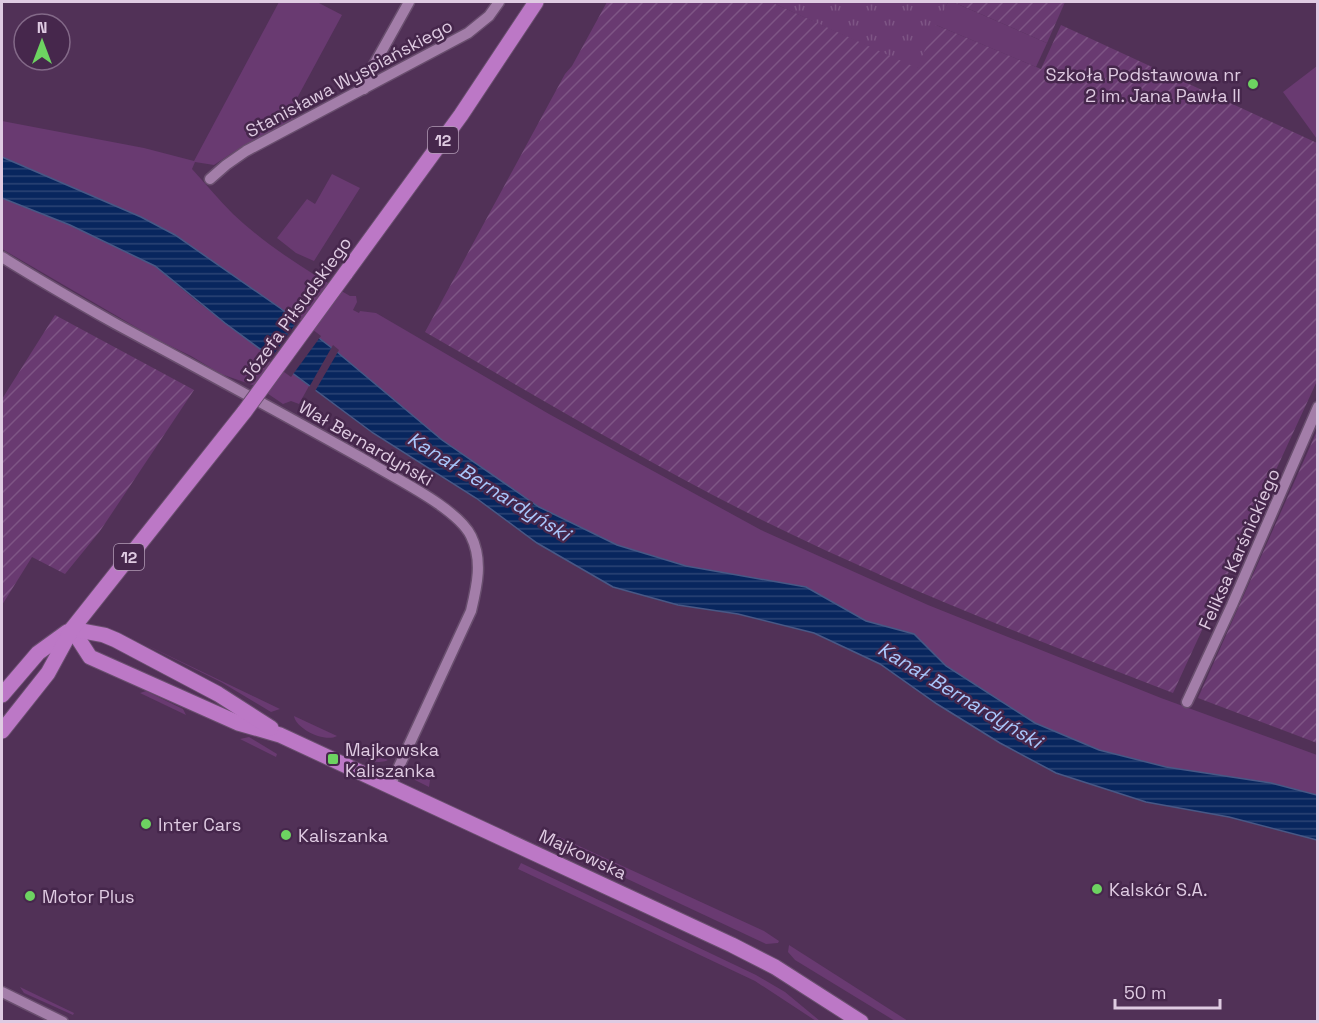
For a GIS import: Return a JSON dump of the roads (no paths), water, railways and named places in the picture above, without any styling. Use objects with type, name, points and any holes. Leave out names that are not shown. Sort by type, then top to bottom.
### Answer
[{"type":"main road","name":"Józefa Piłsudskiego","points":[[2,731],[48,673],[72,628],[245,411],[461,115],[537,2]]},
{"type":"main road","name":"Józefa Piłsudskiego","points":[[2,695],[38,654],[72,628]]},
{"type":"main road","name":"Majkowska","points":[[72,628],[116,640],[248,711],[280,735]]},
{"type":"main road","name":"Majkowska","points":[[72,628],[90,657],[238,723],[280,735],[755,956],[861,1022]]},
{"type":"street","points":[[364,89],[370,72],[409,2]]},
{"type":"street","name":"Stanisława Wyspiańskiego","points":[[210,179],[246,151],[468,33],[489,16],[499,2]]},
{"type":"street","name":"Wał Bernardyński","points":[[2,256],[97,314],[273,408],[412,488],[454,516],[470,534],[478,557],[478,584],[471,611],[390,786]]},
{"type":"street","name":"Feliksa Karśnickiego","points":[[1187,702],[1317,407]]},
{"type":"street","points":[[2,992],[63,1022]]},
{"type":"water","name":"Kanał Bernardyński","points":[[2,157],[141,217],[175,235],[280,308],[337,352],[442,440],[539,507],[617,545],[686,566],[806,587],[866,621],[914,634],[946,666],[1035,723],[1099,750],[1166,767],[1271,783],[1317,795],[1317,840],[1229,817],[1146,802],[1056,773],[1000,743],[937,704],[880,664],[814,633],[738,614],[678,605],[613,587],[537,543],[476,498],[373,433],[225,323],[155,266],[70,225],[2,198]]},
{"type":"place","name":"Szkoła Podstawowa nr 2 im. Jana Pawła II","points":[[1253,84]]},
{"type":"place","name":"Majkowska Kaliszanka","points":[[333,759]]},
{"type":"place","name":"Inter Cars","points":[[146,824]]},
{"type":"place","name":"Kaliszanka","points":[[286,835]]},
{"type":"place","name":"Kalskór S.A.","points":[[1097,889]]},
{"type":"place","name":"Motor Plus","points":[[30,896]]}]
